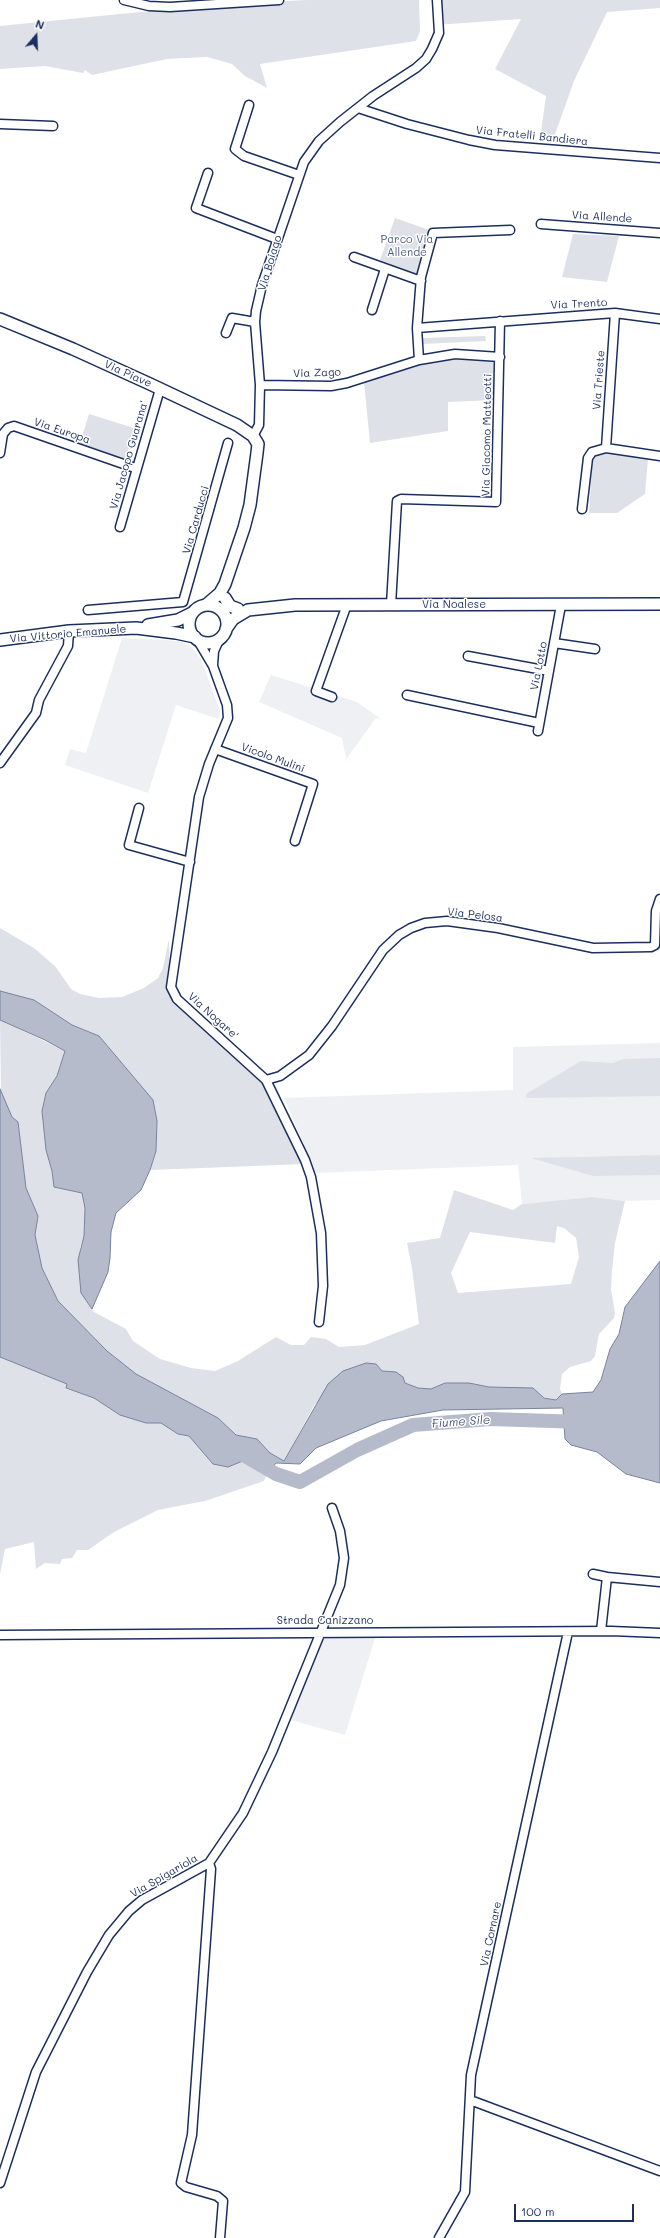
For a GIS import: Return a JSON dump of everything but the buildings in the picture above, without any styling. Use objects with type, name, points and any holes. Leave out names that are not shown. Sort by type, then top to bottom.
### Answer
[{"type":"main road","name":"Via Piave","points":[[0,319],[73,349],[160,389],[237,425],[254,436]]},
{"type":"main road","name":"Via Boiago","points":[[223,612],[226,584],[250,505],[258,444],[254,436]]},
{"type":"main road","name":"Via Boiago","points":[[206,605],[220,594],[226,584]]},
{"type":"main road","points":[[225,598],[230,606],[243,609]]},
{"type":"main road","name":"Via Noalese","points":[[223,612],[295,605],[660,604]]},
{"type":"main road","points":[[206,605],[215,606],[223,612],[227,622],[223,633],[212,642],[196,638],[189,626],[192,613],[196,609],[206,605]]},
{"type":"main road","name":"Via Noalese","points":[[223,633],[243,609]]},
{"type":"main road","name":"Via Vittorio Emanuele","points":[[0,640],[70,632],[136,628],[178,620],[192,613]]},
{"type":"main road","name":"Via Vittorio Emanuele","points":[[136,628],[176,633],[196,638]]},
{"type":"street","points":[[124,0],[148,6],[172,3],[279,0]]},
{"type":"street","name":"Via Boiago","points":[[254,436],[259,425],[260,385],[255,322],[262,285],[304,162],[319,141],[358,108],[398,81],[426,59],[432,49],[438,33],[437,0]]},
{"type":"street","points":[[249,105],[235,149],[244,156],[299,175]]},
{"type":"street","name":"Via Fratelli Bandiera","points":[[358,108],[407,124],[475,141],[660,158]]},
{"type":"street","points":[[0,124],[53,126]]},
{"type":"street","points":[[208,173],[196,208],[277,239]]},
{"type":"street","name":"Via Allende","points":[[541,224],[660,232]]},
{"type":"street","points":[[419,360],[417,328],[421,281],[433,233],[510,230]]},
{"type":"street","points":[[354,257],[421,281]]},
{"type":"street","points":[[372,310],[385,269]]},
{"type":"street","name":"Via Trento","points":[[417,328],[500,320],[615,313],[660,319]]},
{"type":"street","name":"Via Trieste","points":[[606,448],[615,313]]},
{"type":"street","points":[[226,333],[232,318],[255,322]]},
{"type":"street","points":[[500,320],[500,357]]},
{"type":"street","name":"Via Zago","points":[[260,385],[331,386],[347,383],[419,360],[455,354],[500,357]]},
{"type":"street","name":"Via Giacomo Matteotti","points":[[391,605],[397,501],[401,499],[496,502],[500,357]]},
{"type":"street","name":"Via Jacopo Guarana'","points":[[120,527],[135,468],[160,389]]},
{"type":"street","name":"Via Europa","points":[[0,453],[3,434],[8,428],[14,426],[135,468]]},
{"type":"street","name":"Via Carducci","points":[[183,602],[228,443]]},
{"type":"street","points":[[582,509],[588,458],[592,452],[606,448],[660,456]]},
{"type":"street","name":"Via Vittorio Emanuele","points":[[88,610],[183,602]]},
{"type":"street","points":[[332,697],[316,692],[345,610],[345,605]]},
{"type":"street","name":"Via Lotto","points":[[408,695],[538,727],[561,605]]},
{"type":"street","points":[[0,763],[36,713],[39,700],[68,646],[70,632]]},
{"type":"street","points":[[212,666],[214,651],[223,633]]},
{"type":"street","name":"Via Nogare'","points":[[196,638],[212,666],[228,712],[226,724],[215,749],[200,797],[171,987],[177,998],[266,1080],[274,1093],[311,1177],[321,1233],[323,1286],[319,1322]]},
{"type":"street","points":[[554,643],[595,649]]},
{"type":"street","points":[[468,656],[549,671]]},
{"type":"street","name":"Vicolo Mulini","points":[[215,749],[313,784],[294,841]]},
{"type":"street","points":[[139,808],[129,845],[190,862]]},
{"type":"street","name":"Via Pelosa","points":[[266,1080],[280,1076],[309,1056],[332,1026],[383,950],[399,935],[411,928],[446,921],[498,928],[594,948],[651,947],[655,945],[656,911],[660,899]]},
{"type":"street","name":"Via Spigariola","points":[[0,2183],[36,2072],[87,1972],[109,1935],[129,1911],[142,1900],[209,1863],[243,1813],[272,1752],[340,1585],[344,1558],[340,1531],[332,1508]]},
{"type":"street","points":[[593,1574],[607,1577],[660,1582]]},
{"type":"street","points":[[601,1632],[607,1577]]},
{"type":"street","name":"Strada Canizzano","points":[[0,1635],[322,1632],[660,1633]]},
{"type":"street","name":"Via Cornare","points":[[439,2238],[465,2192],[471,2075],[568,1632]]},
{"type":"street","points":[[209,1863],[211,1869],[192,2135],[181,2183],[186,2188],[217,2196],[223,2201],[220,2238]]},
{"type":"street","points":[[470,2100],[660,2172]]},
{"type":"shaded area","points":[[122,638],[166,640],[181,642],[191,646],[201,659],[220,711],[219,719],[176,705],[148,793],[65,765],[70,749],[86,753]]},
{"type":"shaded area","points":[[271,675],[357,702],[381,719],[376,718],[347,758],[347,763],[342,738],[259,702]]},
{"type":"shaded area","points":[[660,1043],[660,1200],[625,1201],[592,1197],[522,1204],[518,1165],[316,1173],[284,1098],[513,1090],[513,1047]]},
{"type":"shaded area","points":[[338,1635],[376,1635],[345,1735],[291,1720],[323,1638]]},
{"type":"green space","points":[[307,0],[419,0],[420,31],[416,41],[260,64],[267,88],[245,76],[232,64],[207,57],[167,59],[92,75],[85,70],[83,73],[45,66],[0,69],[0,26],[210,5]]},
{"type":"green space","points":[[434,0],[660,0],[660,8],[607,12],[574,81],[553,140],[540,139],[546,96],[495,69],[521,19],[435,25]]},
{"type":"green space","name":"Parco Via Allende","points":[[395,218],[432,231],[420,276],[380,260]]},
{"type":"green space","points":[[573,234],[619,236],[607,282],[562,277]]},
{"type":"green space","points":[[485,336],[486,341],[422,344],[422,338]]},
{"type":"green space","points":[[452,358],[496,359],[495,400],[448,402],[448,431],[370,443],[364,382],[415,365]]},
{"type":"green space","points":[[89,414],[134,428],[126,458],[124,459],[80,443]]},
{"type":"green space","points":[[593,451],[648,459],[645,494],[617,513],[589,513]]},
{"type":"green space","points":[[0,928],[34,948],[55,966],[71,989],[80,994],[99,998],[122,997],[144,988],[158,978],[163,968],[169,939],[170,985],[262,1074],[305,1164],[150,1170],[156,1151],[157,1122],[153,1100],[99,1036],[72,1025],[34,1000],[0,991]]},
{"type":"green space","points":[[0,1020],[65,1051],[57,1076],[46,1093],[42,1111],[46,1150],[52,1171],[54,1186],[82,1193],[85,1208],[84,1236],[80,1248],[81,1293],[94,1312],[126,1329],[133,1341],[160,1359],[191,1368],[215,1371],[238,1361],[276,1337],[291,1345],[304,1345],[311,1337],[326,1339],[339,1347],[365,1345],[419,1324],[412,1268],[407,1243],[440,1238],[454,1190],[513,1210],[522,1204],[592,1197],[625,1201],[615,1243],[612,1271],[611,1289],[615,1313],[614,1318],[599,1334],[595,1356],[591,1361],[570,1367],[562,1374],[560,1389],[562,1394],[556,1400],[509,1388],[489,1387],[469,1383],[445,1383],[431,1390],[418,1388],[405,1383],[396,1372],[382,1371],[376,1364],[315,1404],[284,1461],[270,1453],[257,1439],[236,1435],[218,1418],[136,1374],[107,1351],[58,1301],[42,1268],[35,1235],[38,1216],[26,1188],[18,1122],[12,1117],[1,1095]],"holes":[[[557,1226],[564,1228],[576,1238],[579,1257],[571,1284],[458,1293],[451,1273],[470,1232],[555,1243]]]},
{"type":"green space","points":[[660,1058],[660,1096],[526,1097],[526,1094],[581,1061],[613,1063],[623,1059]]},
{"type":"green space","points":[[660,1155],[660,1175],[593,1176],[531,1158]]},
{"type":"green space","points":[[0,1357],[67,1384],[66,1389],[94,1398],[120,1415],[146,1423],[161,1423],[178,1434],[189,1436],[213,1464],[228,1467],[250,1458],[256,1464],[258,1470],[267,1474],[264,1481],[205,1501],[158,1510],[114,1532],[88,1550],[77,1550],[72,1558],[62,1559],[60,1564],[45,1563],[36,1569],[34,1542],[5,1549],[0,1574]]},
{"type":"water","points":[[0,991],[34,1000],[72,1025],[99,1036],[153,1100],[157,1121],[156,1151],[150,1170],[141,1190],[116,1213],[111,1232],[108,1272],[92,1309],[81,1293],[78,1260],[84,1236],[85,1208],[82,1193],[54,1187],[52,1171],[46,1150],[42,1111],[46,1093],[57,1076],[65,1051],[45,1040],[0,1020]]},
{"type":"water","points":[[0,1089],[12,1117],[18,1122],[26,1188],[38,1216],[35,1235],[42,1268],[58,1301],[107,1351],[136,1374],[218,1418],[236,1435],[257,1439],[270,1453],[284,1461],[328,1384],[343,1371],[366,1363],[376,1364],[382,1371],[396,1372],[403,1377],[405,1383],[418,1388],[431,1389],[445,1383],[469,1383],[489,1387],[533,1388],[544,1398],[556,1400],[562,1394],[593,1392],[601,1380],[610,1349],[619,1334],[625,1307],[660,1261],[660,1483],[626,1474],[597,1452],[571,1445],[565,1439],[563,1408],[443,1410],[381,1421],[316,1448],[300,1464],[276,1463],[267,1474],[258,1470],[256,1464],[250,1458],[228,1467],[213,1464],[189,1436],[178,1434],[161,1423],[146,1423],[120,1415],[94,1398],[66,1388],[67,1384],[0,1357]]},
{"type":"waterway","name":"Fiume Sile","points":[[233,1449],[276,1474],[300,1482],[357,1450],[413,1425],[491,1419],[582,1422]]}]
